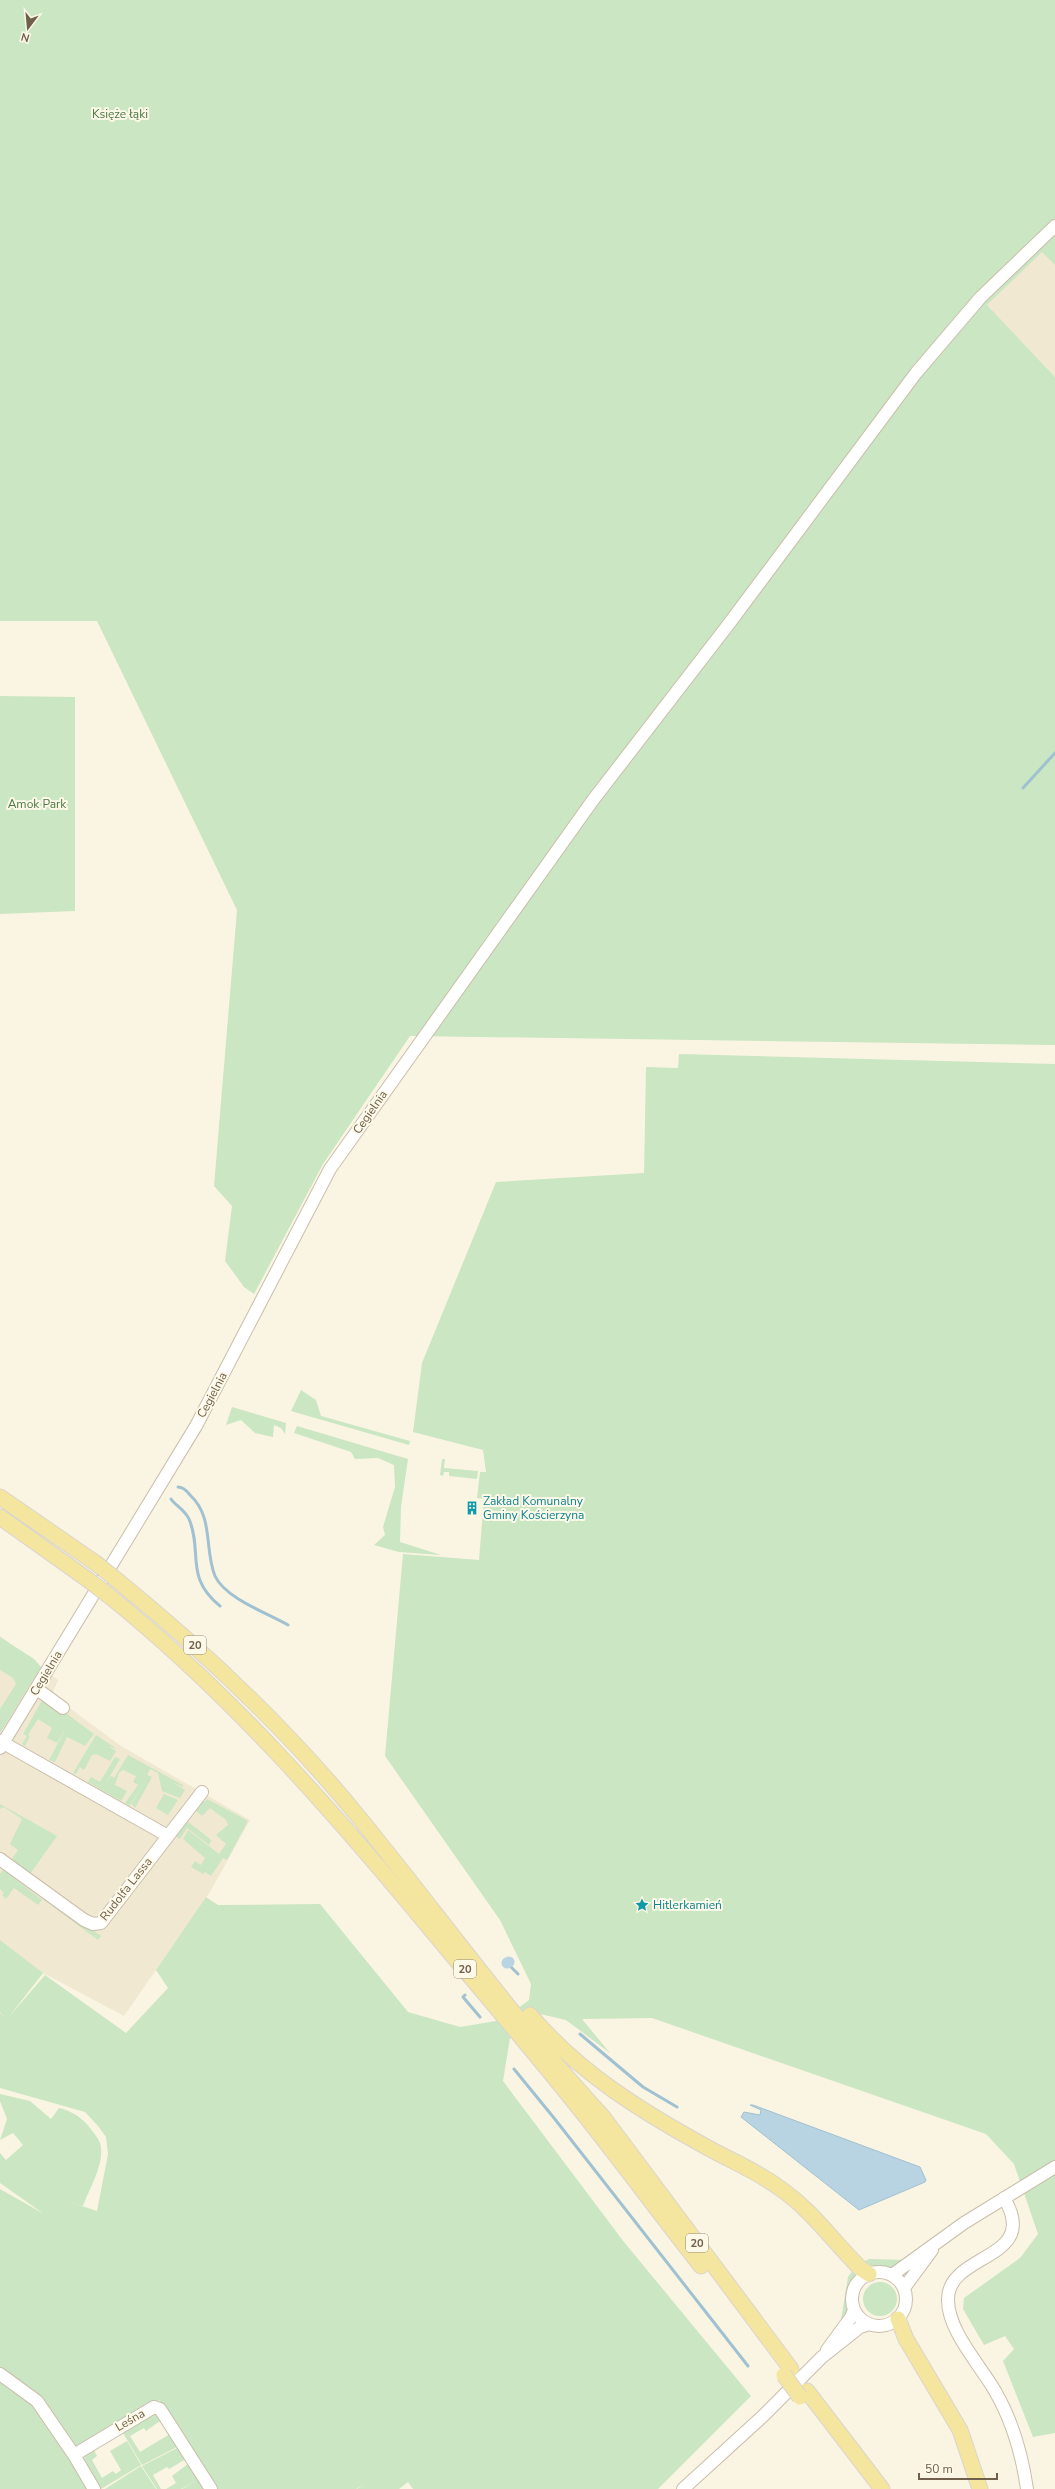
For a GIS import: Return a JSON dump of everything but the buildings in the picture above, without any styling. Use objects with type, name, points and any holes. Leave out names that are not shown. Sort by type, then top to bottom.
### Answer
[{"type":"main road","name":"20","points":[[0,1497],[118,1581],[216,1664],[285,1734],[357,1815],[576,2088],[603,2117],[804,2394],[870,2489]]},
{"type":"main road","name":"20","points":[[0,1517],[88,1579],[108,1595],[196,1670],[255,1728],[337,1818],[480,1987],[594,2127],[649,2200],[788,2372]]},
{"type":"main road","points":[[500,1994],[525,2010],[577,2064],[625,2099],[788,2194],[810,2213],[860,2268],[869,2274]]},
{"type":"main road","points":[[898,2319],[906,2339],[960,2430],[980,2489]]},
{"type":"main road","name":"20","points":[[804,2394],[882,2489]]},
{"type":"street","name":"Cegielnia","points":[[1,1744],[37,1689],[196,1426],[330,1169],[593,800],[732,619],[916,373],[980,298],[1055,226]]},
{"type":"street","points":[[37,1689],[63,1708]]},
{"type":"street","points":[[1,1744],[168,1836]]},
{"type":"street","name":"Rudolfa Lassa","points":[[0,1859],[84,1920],[93,1924],[101,1923],[202,1792]]},
{"type":"street","points":[[892,2274],[964,2223],[1055,2167]]},
{"type":"street","points":[[1004,2198],[1013,2219],[1010,2236],[999,2249],[959,2276],[952,2285],[948,2299],[951,2319],[957,2331],[996,2392],[1006,2414],[1021,2456],[1027,2489]]},
{"type":"street","points":[[904,2288],[936,2244]]},
{"type":"street","points":[[683,2489],[712,2464],[822,2357],[860,2327],[869,2324],[886,2325],[898,2319],[906,2306],[904,2288],[892,2274],[882,2272],[869,2274],[858,2282],[855,2288],[852,2301],[854,2310],[869,2324]]},
{"type":"street","points":[[822,2357],[851,2317],[854,2310]]},
{"type":"street","points":[[0,2374],[37,2401],[74,2455],[94,2489]]},
{"type":"street","name":"Leśna","points":[[74,2455],[154,2407],[160,2409],[211,2489]]},
{"type":"shaded area","points":[[1042,251],[1055,265],[1055,377],[987,305]]},
{"type":"shaded area","points":[[0,1636],[58,1680],[52,1695],[121,1746],[250,1820],[210,1892],[124,2016],[43,1973],[7,2019],[0,2013]]},
{"type":"green space","name":"Księże łąki","points":[[0,0],[1055,0],[1055,265],[1042,252],[987,305],[1055,377],[1055,1045],[410,1036],[323,1164],[254,1294],[244,1287],[225,1261],[232,1206],[214,1186],[237,910],[97,621],[0,621]]},
{"type":"green space","name":"Amok Park","points":[[0,696],[75,697],[75,911],[0,914]]},
{"type":"green space","points":[[679,1054],[1055,1064],[1055,2433],[1033,2437],[1003,2361],[1014,2349],[1005,2336],[984,2345],[963,2309],[964,2298],[1020,2258],[1038,2234],[1014,2164],[986,2134],[652,2018],[582,2019],[610,2053],[566,2020],[540,2014],[510,2038],[503,2081],[624,2242],[751,2396],[658,2489],[413,2489],[408,2482],[399,2489],[357,2489],[365,2483],[356,2489],[217,2489],[159,2400],[130,2415],[69,2455],[91,2489],[0,2489],[0,2189],[44,2214],[0,2183],[0,2153],[6,2160],[23,2145],[13,2133],[0,2140],[7,2119],[0,2101],[0,2094],[30,2101],[51,2119],[59,2108],[68,2111],[76,2115],[87,2124],[97,2137],[100,2143],[101,2158],[96,2175],[83,2206],[67,2201],[97,2211],[108,2154],[106,2137],[85,2112],[0,2088],[0,2013],[7,2019],[0,2012],[0,1940],[43,1973],[8,2018],[45,1975],[126,2033],[168,1988],[156,1970],[206,1897],[218,1905],[320,1904],[408,2012],[460,2027],[502,2020],[529,2000],[531,1984],[500,1920],[385,1756],[403,1554],[479,1560],[484,1499],[477,1498],[480,1472],[486,1472],[483,1450],[413,1432],[422,1363],[496,1182],[644,1173],[646,1067],[678,1068]]},
{"type":"green space","points":[[301,1390],[316,1400],[321,1416],[410,1441],[409,1445],[291,1411]]},
{"type":"green space","points":[[232,1407],[286,1423],[285,1434],[281,1428],[274,1425],[273,1437],[255,1433],[241,1420],[226,1425]]},
{"type":"green space","points":[[297,1426],[408,1459],[401,1507],[400,1542],[441,1555],[399,1552],[374,1545],[385,1535],[383,1527],[395,1487],[394,1465],[378,1458],[355,1459],[351,1452],[294,1433]]},
{"type":"green space","points":[[442,1459],[445,1459],[444,1468],[478,1471],[477,1479],[449,1476],[449,1472],[444,1472],[443,1476],[440,1475]]},
{"type":"green space","points":[[0,1637],[34,1659],[41,1667],[0,1733],[0,1709],[16,1684],[13,1678],[0,1670]]},
{"type":"green space","points":[[44,1697],[94,1734],[85,1746],[67,1737],[55,1762],[49,1760],[68,1724],[57,1743],[47,1738],[52,1728],[38,1719],[28,1735],[30,1736],[25,1746],[22,1744],[27,1736],[23,1734]]},
{"type":"green space","points":[[96,1735],[117,1749],[108,1746],[116,1751],[110,1761],[96,1754],[92,1755],[84,1770],[80,1767],[76,1774],[73,1773]]},
{"type":"green space","points":[[128,1755],[183,1785],[183,1787],[172,1782],[185,1790],[180,1798],[162,1791],[158,1773],[150,1769],[147,1775],[152,1777],[135,1808],[132,1804],[142,1785],[130,1806],[125,1803],[138,1785],[133,1782],[136,1776],[123,1770],[119,1773],[115,1785],[127,1791],[121,1801],[88,1782],[91,1777],[100,1782],[115,1757],[120,1759],[106,1783],[111,1776],[114,1778]]},
{"type":"green space","points":[[164,1794],[178,1800],[168,1815],[156,1808]]},
{"type":"green space","points":[[207,1799],[248,1821],[227,1860],[223,1858],[211,1876],[205,1872],[203,1874],[191,1867],[195,1861],[201,1865],[205,1858],[183,1839],[188,1830],[219,1854],[226,1844],[216,1835],[228,1825],[226,1820],[210,1808],[202,1816],[195,1810],[203,1800],[205,1802]]},
{"type":"green space","points":[[0,1804],[57,1836],[30,1874],[11,1860],[18,1850],[10,1844],[22,1819],[4,1807],[0,1809]]},
{"type":"green space","points":[[187,1821],[209,1838],[211,1841],[209,1845],[187,1828],[180,1839],[173,1835]]},
{"type":"green space","points":[[0,1862],[101,1936],[98,1940],[5,1871],[42,1900],[38,1905],[14,1888],[6,1899],[2,1895],[4,1893],[0,1889],[0,1874],[3,1870],[0,1868]]},
{"type":"green space","points":[[869,2259],[907,2260],[896,2266],[885,2268],[874,2268],[861,2263]]},
{"type":"green space","points":[[853,2270],[858,2276],[851,2285],[849,2309],[840,2326],[848,2277]]},
{"type":"green space","points":[[877,2282],[883,2282],[887,2283],[894,2289],[897,2299],[896,2306],[890,2313],[883,2316],[877,2316],[873,2315],[866,2309],[863,2302],[863,2296],[864,2292],[870,2285]]},
{"type":"green space","points":[[155,2414],[158,2415],[160,2421],[146,2431],[144,2428],[130,2436],[140,2452],[170,2434],[179,2446],[142,2465],[123,2433]]},
{"type":"green space","points":[[127,2441],[141,2465],[101,2489],[83,2461],[85,2456],[94,2450],[97,2456],[92,2460],[102,2478],[113,2471],[116,2474],[121,2470],[110,2451]]},
{"type":"green space","points":[[179,2447],[186,2459],[169,2469],[167,2467],[153,2475],[161,2489],[157,2489],[142,2466]]},
{"type":"green space","points":[[189,2463],[206,2489],[182,2489],[197,2480],[181,2489],[166,2489],[176,2483],[172,2476]]},
{"type":"green space","points":[[141,2466],[156,2489],[105,2489]]},
{"type":"water","points":[[750,2105],[920,2167],[926,2180],[925,2182],[859,2210],[741,2117],[744,2112],[760,2115],[761,2110]]},
{"type":"waterway","points":[[1023,788],[1055,753]]},
{"type":"waterway","points":[[178,1487],[183,1488],[189,1494],[198,1504],[202,1513],[206,1523],[212,1566],[215,1576],[220,1584],[237,1598],[288,1625]]},
{"type":"waterway","points":[[171,1499],[189,1519],[195,1542],[198,1574],[202,1585],[220,1606]]},
{"type":"waterway","points":[[505,1964],[507,1963],[518,1974]]},
{"type":"waterway","points":[[465,1995],[463,1997],[480,2017]]},
{"type":"waterway","points":[[580,2034],[643,2087],[677,2107]]},
{"type":"waterway","points":[[514,2069],[748,2366]]},
{"type":"place","name":"Zakład Komunalny Gminy Kościerzyna","points":[[472,1508]]},
{"type":"place","name":"Hitlerkamień","points":[[642,1905]]}]
